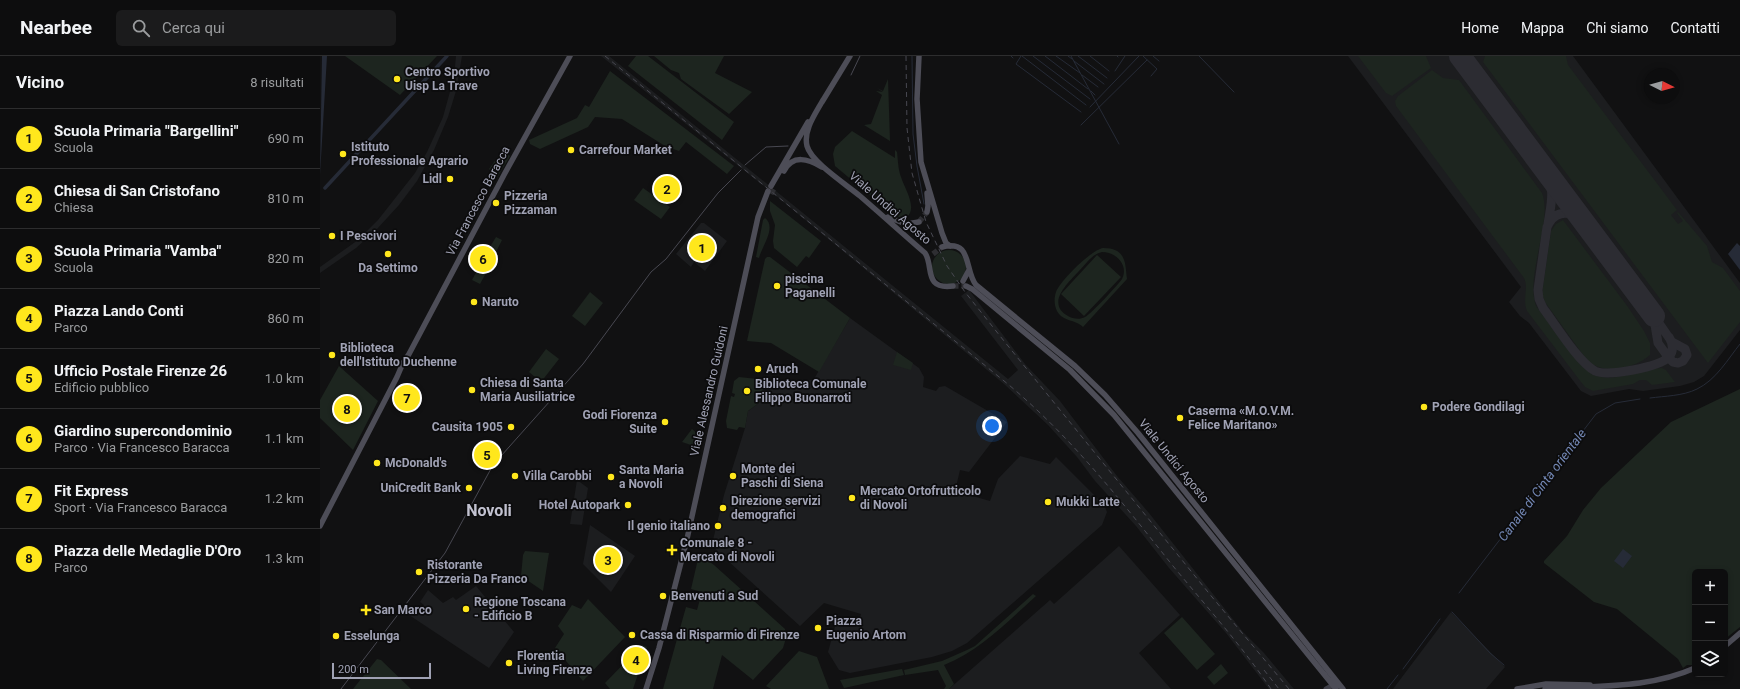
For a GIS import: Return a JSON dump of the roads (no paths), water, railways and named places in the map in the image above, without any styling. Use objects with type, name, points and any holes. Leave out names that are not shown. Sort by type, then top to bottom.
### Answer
[{"type":"main road","name":"Via Francesco Baracca","points":[[320,526],[403,363],[408,357],[505,173],[570,56]]},
{"type":"main road","points":[[823,100],[850,56]]},
{"type":"main road","points":[[917,56],[917,99],[920,143],[928,204],[927,212]]},
{"type":"main road","name":"Viale Undici Agosto","points":[[823,100],[809,128],[807,143],[812,155],[829,172],[862,198],[925,253],[928,258],[930,275],[936,282],[944,286],[953,286]]},
{"type":"main road","name":"Viale Undici Agosto","points":[[823,100],[773,187],[786,167],[793,161],[804,159],[829,172]]},
{"type":"main road","points":[[924,175],[942,235],[946,243],[951,246]]},
{"type":"main road","name":"Viale Alessandro Guidoni","points":[[646,689],[659,648],[687,539],[758,217],[769,192],[762,216],[684,565],[650,689]]},
{"type":"main road","points":[[862,198],[895,221],[906,224],[919,222]]},
{"type":"main road","name":"Viale Undici Agosto","points":[[942,247],[951,246],[963,252],[968,259],[972,280],[976,285],[1075,366],[1123,415],[1335,685]]},
{"type":"main road","name":"Viale Undici Agosto","points":[[928,266],[933,254]]},
{"type":"main road","name":"Viale Undici Agosto","points":[[970,268],[965,284],[1068,369],[1114,415],[1335,685],[1343,689]]},
{"type":"main road","points":[[1728,643],[1740,633]]},
{"type":"main road","points":[[1545,689],[1637,687],[1659,683],[1677,677],[1692,670]]},
{"type":"main road","points":[[1517,689],[1538,685],[1557,684],[1614,688]]},
{"type":"main road","points":[[1326,689],[1335,685]]},
{"type":"water","points":[[322,56],[327,56],[320,175]]},
{"type":"water","points":[[1737,243],[1740,246],[1740,270],[1728,254]]},
{"type":"water","points":[[1623,549],[1632,556],[1623,568],[1614,561]]},
{"type":"waterway","points":[[325,188],[447,56]]},
{"type":"waterway","points":[[912,56],[913,134],[924,204]]},
{"type":"waterway","points":[[1021,56],[1016,64],[1081,112]]},
{"type":"waterway","points":[[1022,56],[1086,105]]},
{"type":"waterway","points":[[1033,56],[1090,99]]},
{"type":"waterway","points":[[1045,56],[1088,89]]},
{"type":"waterway","points":[[1056,56],[1080,73]]},
{"type":"waterway","points":[[1068,56],[1072,59]]},
{"type":"waterway","points":[[1071,56],[1119,144]]},
{"type":"waterway","points":[[1078,56],[1107,78]]},
{"type":"waterway","points":[[1090,56],[1109,71]]},
{"type":"waterway","points":[[1115,71],[1125,56]]},
{"type":"waterway","points":[[1090,107],[1139,56]]},
{"type":"waterway","points":[[1143,56],[1157,69],[1151,76]]},
{"type":"waterway","points":[[1153,56],[1159,61]]},
{"type":"waterway","points":[[1199,56],[1234,92]]},
{"type":"waterway","points":[[1081,125],[1147,60]]},
{"type":"waterway","points":[[1074,61],[1104,84]]},
{"type":"waterway","points":[[1082,75],[1098,87]]},
{"type":"waterway","points":[[1091,91],[1095,95]]},
{"type":"waterway","name":"Canale di Cinta orientale","points":[[1650,398],[1686,393],[1704,385],[1716,375],[1740,344]]},
{"type":"waterway","name":"Canale di Cinta orientale","points":[[1459,593],[1596,414],[1615,403],[1640,399]]},
{"type":"waterway","points":[[1452,612],[1490,653],[1504,665]]},
{"type":"waterway","name":"Canale di Cinta orientale","points":[[1403,669],[1440,619]]},
{"type":"waterway","name":"Canale di Cinta orientale","points":[[1387,689],[1398,675]]},
{"type":"tunnel","points":[[771,194],[774,188]]},
{"type":"tunnel","points":[[919,222],[927,212]]},
{"type":"tunnel","points":[[933,254],[942,247]]},
{"type":"tunnel","points":[[953,286],[966,286]]},
{"type":"tram line","points":[[851,75],[860,56]]},
{"type":"tram line","points":[[745,165],[766,147],[788,146]]},
{"type":"tram line","points":[[341,689],[445,553],[493,465],[583,364],[651,272],[666,259],[718,193],[741,170]]},
{"type":"railway","points":[[605,56],[1009,385],[1032,406],[1096,471],[1236,642],[1271,689]]},
{"type":"railway","points":[[906,56],[907,128],[912,173],[926,222],[947,266],[965,292],[1004,341],[1212,597],[1289,689]]},
{"type":"railway","points":[[1264,670],[1279,689]]},
{"type":"place","name":"Centro Sportivo Uisp La Trave","points":[[397,79]]},
{"type":"place","name":"Carrefour Market","points":[[571,150]]},
{"type":"place","name":"Istituto Professionale Agrario","points":[[343,154]]},
{"type":"place","name":"Lidl","points":[[450,179]]},
{"type":"place","name":"Chiesa di San Cristofano","points":[[667,189]]},
{"type":"place","name":"Pizzeria Pizzaman","points":[[496,203]]},
{"type":"place","name":"I Pescivori","points":[[332,236]]},
{"type":"place","name":"Scuola Primaria \"Bargellini\"","points":[[702,248]]},
{"type":"place","name":"Da Settimo","points":[[388,254]]},
{"type":"place","name":"Giardino supercondominio","points":[[483,259]]},
{"type":"place","name":"piscina Paganelli","points":[[777,286]]},
{"type":"place","name":"Naruto","points":[[474,302]]},
{"type":"place","name":"Biblioteca dell'Istituto Duchenne","points":[[332,355]]},
{"type":"place","name":"Aruch","points":[[758,369]]},
{"type":"place","name":"Chiesa di Santa Maria Ausiliatrice","points":[[472,390]]},
{"type":"place","name":"Biblioteca Comunale Filippo Buonarroti","points":[[747,391]]},
{"type":"place","name":"Fit Express","points":[[407,398]]},
{"type":"place","name":"Podere Gondilagi","points":[[1424,407]]},
{"type":"place","name":"Piazza delle Medaglie D'Oro","points":[[347,409]]},
{"type":"place","name":"Caserma «M.O.V.M. Felice Maritano»","points":[[1180,418]]},
{"type":"place","name":"Godi Fiorenza Suite","points":[[665,422]]},
{"type":"place","name":"Causita 1905","points":[[511,427]]},
{"type":"place","name":"Ufficio Postale Firenze 26","points":[[487,455]]},
{"type":"place","name":"McDonald's","points":[[377,463]]},
{"type":"place","name":"Villa Carobbi","points":[[515,476]]},
{"type":"place","name":"Monte dei Paschi di Siena","points":[[733,476]]},
{"type":"place","name":"Santa Maria a Novoli","points":[[611,477]]},
{"type":"place","name":"UniCredit Bank","points":[[469,488]]},
{"type":"place","name":"Mercato Ortofrutticolo di Novoli","points":[[852,498]]},
{"type":"place","name":"Mukki Latte","points":[[1048,502]]},
{"type":"place","name":"Hotel Autopark","points":[[628,505]]},
{"type":"place","name":"Direzione servizi demografici","points":[[723,508]]},
{"type":"place","name":"Il genio italiano","points":[[718,526]]},
{"type":"place","name":"Comunale 8 - Mercato di Novoli","points":[[672,550]]},
{"type":"place","name":"Scuola Primaria \"Vamba\"","points":[[608,560]]},
{"type":"place","name":"Ristorante Pizzeria Da Franco","points":[[419,572]]},
{"type":"place","name":"Benvenuti a Sud","points":[[663,596]]},
{"type":"place","name":"Regione Toscana - Edificio B","points":[[466,609]]},
{"type":"place","name":"San Marco","points":[[366,610]]},
{"type":"place","name":"Piazza Eugenio Artom","points":[[818,628]]},
{"type":"place","name":"Cassa di Risparmio di Firenze","points":[[632,635]]},
{"type":"place","name":"Esselunga","points":[[336,636]]},
{"type":"place","name":"Piazza Lando Conti","points":[[636,660]]},
{"type":"place","name":"Florentia Living Firenze","points":[[509,663]]},
{"type":"district","name":"Novoli","points":[[489,510]]}]
